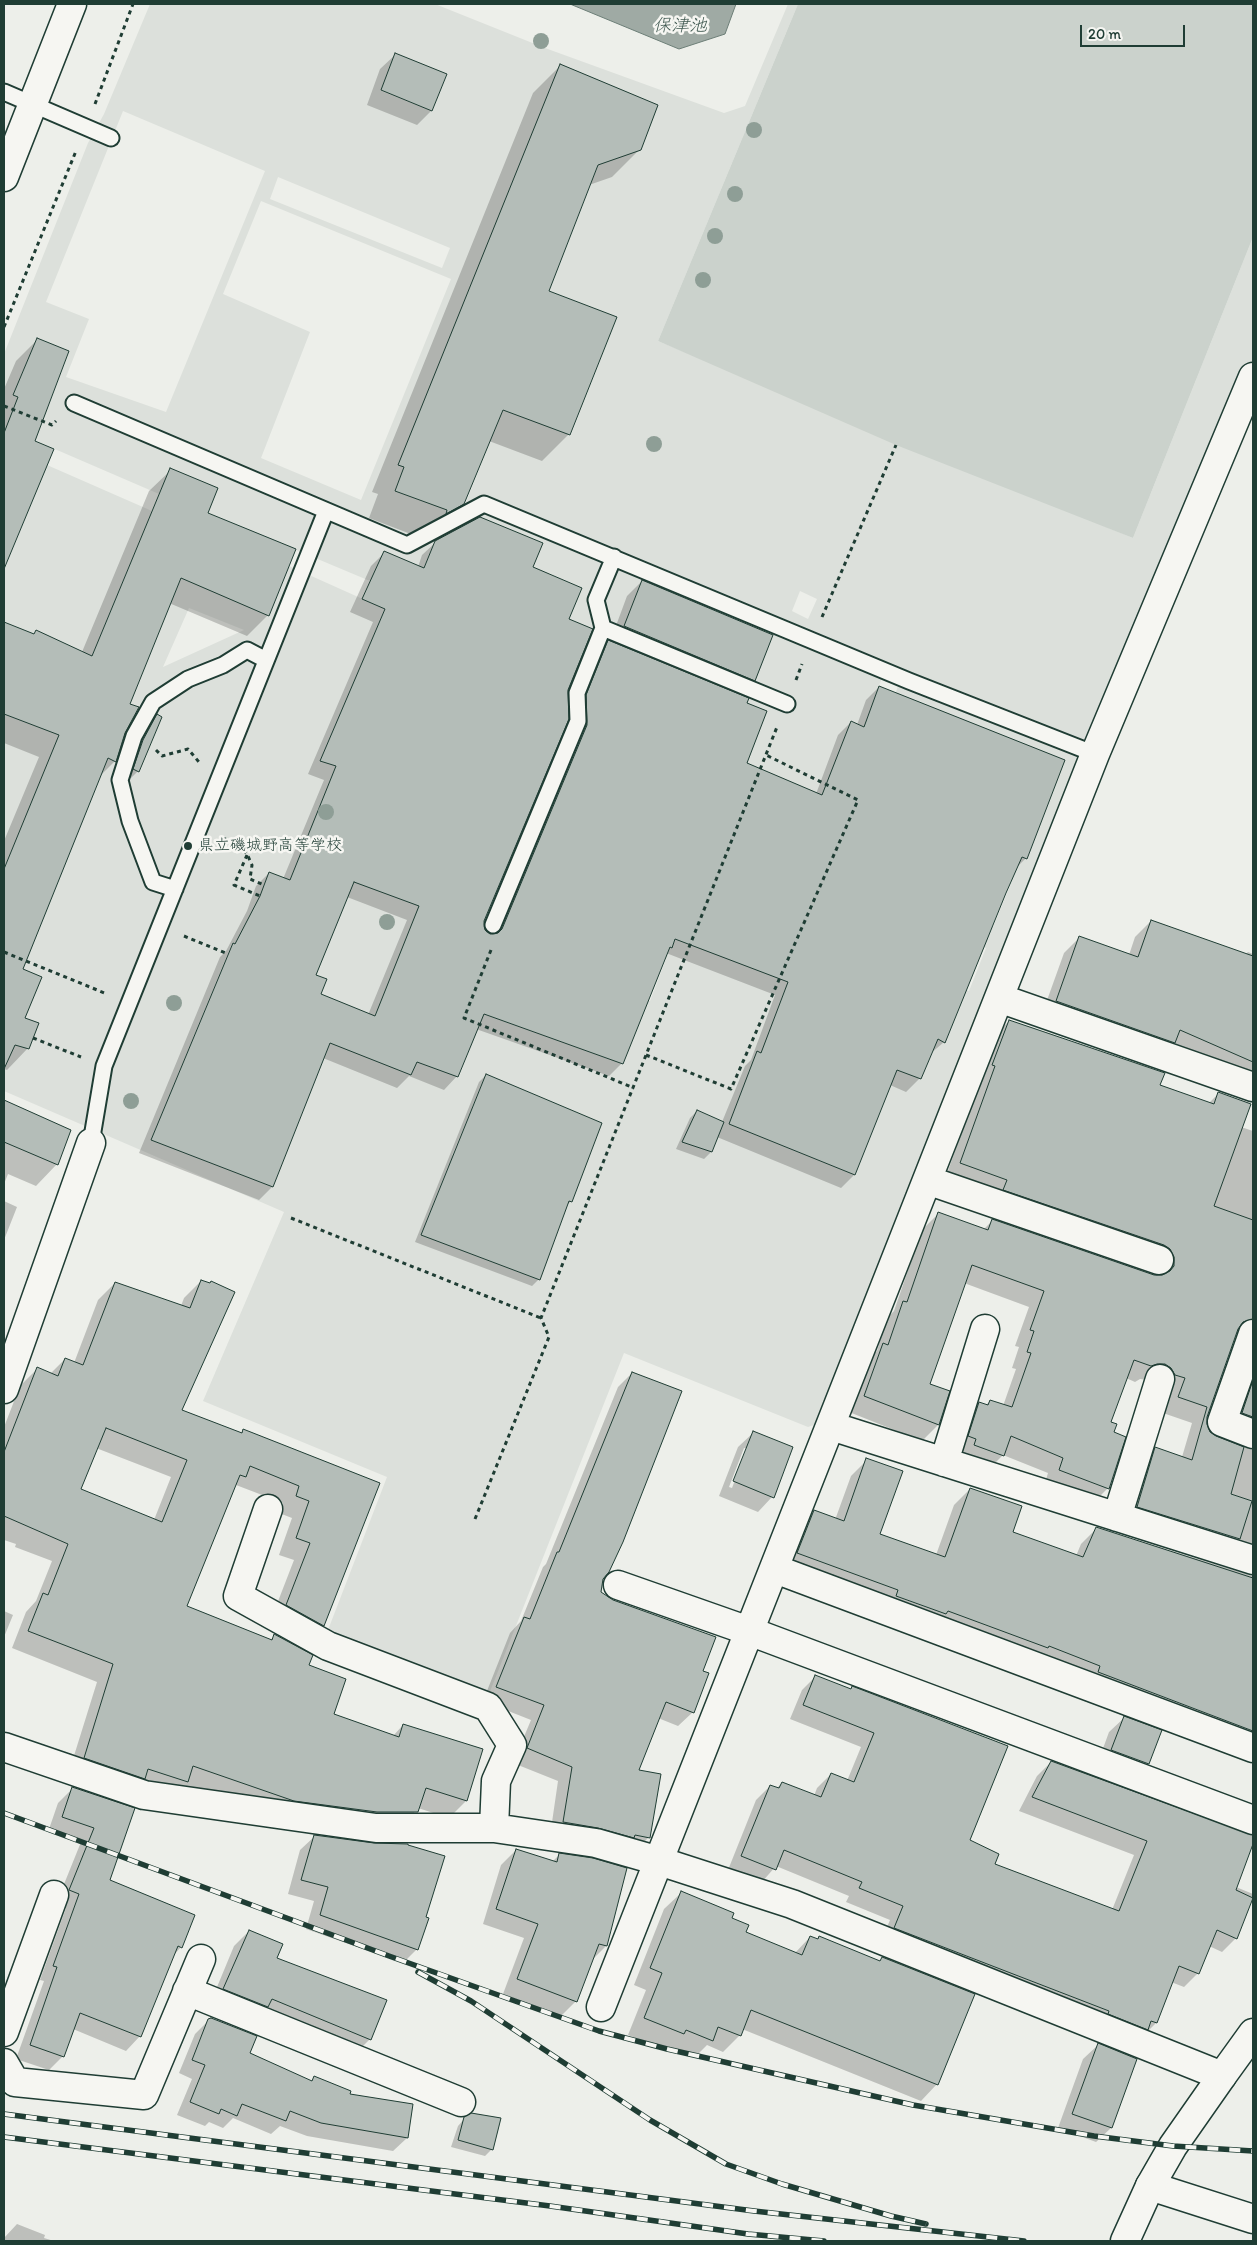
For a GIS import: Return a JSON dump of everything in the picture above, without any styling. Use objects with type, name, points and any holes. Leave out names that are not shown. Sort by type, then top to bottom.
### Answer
[{"type":"street","points":[[4,177],[72,4]]},
{"type":"street","points":[[600,2007],[1095,754],[1253,377]]},
{"type":"street","points":[[999,998],[1253,1087]]},
{"type":"street","points":[[4,1389],[91,1143]]},
{"type":"street","points":[[927,1180],[1159,1260]]},
{"type":"street","points":[[944,1462],[985,1329]]},
{"type":"street","points":[[1253,1334],[1222,1422],[1253,1434]]},
{"type":"street","points":[[1117,1517],[1160,1380]]},
{"type":"street","points":[[831,1426],[1253,1560]]},
{"type":"street","points":[[268,1509],[238,1596],[328,1646],[488,1707],[512,1745],[496,1781],[494,1828]]},
{"type":"street","points":[[774,1569],[1253,1748]]},
{"type":"street","points":[[618,1585],[749,1631],[1253,1820]]},
{"type":"street","points":[[4,1747],[144,1795],[376,1828],[494,1828],[596,1843],[659,1861],[792,1904],[1222,2076]]},
{"type":"street","points":[[4,2032],[14,1976],[54,1895]]},
{"type":"street","points":[[4,2064],[15,2082],[144,2095],[201,1958]]},
{"type":"street","points":[[187,1991],[461,2102]]},
{"type":"street","points":[[1125,2241],[1150,2186],[1172,2146],[1253,2034]]},
{"type":"street","points":[[1150,2186],[1253,2219]]},
{"type":"lane","points":[[4,92],[112,138]]},
{"type":"lane","points":[[74,403],[407,545],[484,504],[909,681],[1095,754]]},
{"type":"lane","points":[[91,1143],[104,1066],[326,511]]},
{"type":"lane","points":[[493,925],[578,721],[577,692],[603,628],[596,600],[614,557]]},
{"type":"lane","points":[[603,628],[787,704]]},
{"type":"lane","points":[[174,890],[153,882],[130,821],[120,780],[134,736],[153,702],[188,679],[224,665],[247,650],[266,660]]},
{"type":"path","points":[[4,327],[86,127],[133,4]]},
{"type":"path","points":[[4,406],[52,425],[74,403]]},
{"type":"path","points":[[475,1519],[549,1337],[541,1318],[812,640],[896,445]]},
{"type":"path","points":[[134,736],[145,739],[162,756],[188,749],[205,769],[220,775]]},
{"type":"path","points":[[646,1055],[731,1089],[858,800],[766,755]]},
{"type":"path","points":[[200,827],[238,845],[247,854],[252,865],[250,879],[264,885]]},
{"type":"path","points":[[247,854],[234,885],[260,896]]},
{"type":"path","points":[[493,925],[493,944],[464,1018],[634,1088]]},
{"type":"path","points":[[160,927],[228,954]]},
{"type":"path","points":[[4,952],[130,1004]]},
{"type":"path","points":[[33,1038],[104,1066]]},
{"type":"path","points":[[291,1218],[541,1318]]},
{"type":"shaded area","name":"県立磯城野高等学校","points":[[150,4],[435,4],[545,48],[724,113],[745,106],[788,4],[798,4],[658,341],[1133,538],[1253,237],[1253,364],[819,1423],[808,1427],[624,1353],[489,1694],[328,1630],[387,1477],[203,1401],[284,1212],[4,1091],[4,931],[33,942],[108,758],[140,772],[162,717],[130,704],[199,533],[269,615],[289,566],[385,609],[321,760],[336,766],[329,783],[361,794],[487,680],[543,543],[495,523],[437,574],[503,410],[571,435],[617,317],[549,291],[600,161],[561,65],[395,491],[433,505],[457,487],[424,568],[370,581],[208,513],[170,469],[159,494],[6,428],[4,433],[4,354],[88,143],[104,114]],"holes":[[[395,53],[447,75],[432,111],[381,91]],[[123,111],[265,171],[166,412],[66,377],[89,319],[46,302]],[[278,177],[450,248],[442,268],[270,199]],[[261,201],[451,279],[361,500],[261,458],[310,332],[223,294]],[[37,338],[69,352],[48,407],[13,395]],[[548,573],[582,588],[571,613]],[[643,577],[734,616],[723,645],[631,608]],[[800,591],[817,599],[808,619],[792,611]],[[189,608],[244,630],[163,667]],[[881,680],[898,686],[885,725],[867,719]],[[851,721],[880,733],[835,762]],[[871,797],[1048,803],[1048,804],[1027,859]],[[563,818],[700,876],[672,948]],[[864,820],[1012,881],[993,927],[844,866]],[[311,828],[366,851],[323,957],[269,934],[264,885],[269,872],[290,880]],[[412,864],[398,898],[377,890]],[[836,884],[986,948],[969,991],[816,931]],[[232,943],[327,979],[321,994],[345,1005],[273,1187],[151,1140]],[[514,948],[665,959],[666,959],[650,1001]],[[506,966],[640,1021],[623,1064],[486,1015]],[[787,980],[960,1007],[945,1042]],[[785,989],[934,1049],[921,1079],[773,1021]],[[377,1010],[429,1031],[411,1075],[360,1054]],[[435,1032],[471,1046],[459,1077],[422,1064]],[[757,1052],[884,1103],[855,1175],[729,1124]],[[486,1074],[602,1123],[590,1155],[472,1107]],[[697,1110],[724,1122],[712,1152],[683,1141]],[[469,1115],[586,1163],[572,1202],[452,1155]],[[448,1166],[565,1211],[540,1280],[421,1235]]]},
{"type":"shaded area","points":[[798,4],[1253,4],[1253,237],[1133,538],[896,445],[658,341]]},
{"type":"shaded area","points":[[47,465],[152,511],[79,688],[4,659],[4,641],[10,643],[17,627],[4,622],[4,570]]},
{"type":"shaded area","points":[[74,700],[4,869],[4,714],[41,728]]},
{"type":"water","name":"保津池","points":[[570,4],[736,4],[725,34],[679,49]]},
{"type":"building","points":[[395,53],[447,74],[432,111],[381,90]]},
{"type":"building","points":[[560,64],[658,105],[641,150],[598,165],[549,291],[617,317],[570,435],[503,410],[464,504],[446,514],[447,510],[395,491],[404,467],[398,465]]},
{"type":"building","points":[[37,338],[69,351],[35,441],[54,449],[4,569],[4,433],[18,397],[13,395]]},
{"type":"building","points":[[170,468],[218,488],[208,513],[296,549],[269,616],[181,578],[130,704],[139,707],[125,733],[116,762],[108,758],[23,969],[42,977],[25,1018],[39,1023],[29,1049],[15,1045],[4,1069],[4,869],[59,735],[4,714],[4,622],[34,634],[36,630],[92,656]]},
{"type":"building","points":[[480,517],[543,543],[533,567],[582,588],[569,619],[593,629],[568,690],[569,719],[484,921],[485,930],[490,934],[498,933],[502,929],[587,725],[586,695],[608,640],[749,698],[747,703],[767,711],[747,763],[822,795],[851,721],[864,727],[879,686],[1065,760],[1027,859],[1022,857],[945,1043],[938,1039],[921,1079],[897,1070],[855,1175],[729,1124],[757,1051],[761,1053],[788,982],[675,939],[672,948],[670,947],[623,1064],[484,1014],[458,1077],[417,1062],[411,1075],[330,1043],[273,1187],[151,1140],[233,943],[235,944],[260,896],[269,872],[290,880],[336,766],[320,761],[385,609],[362,599],[384,551],[424,568],[435,541]],"holes":[[[354,882],[419,906],[375,1016],[321,994],[327,979],[316,975]]]},
{"type":"building","points":[[642,580],[773,635],[755,681],[624,626]]},
{"type":"building","points":[[157,714],[162,717],[139,772],[133,769],[143,740]]},
{"type":"building","points":[[1151,920],[1253,956],[1253,1062],[1180,1030],[1175,1043],[1056,1001],[1079,936],[1138,957]]},
{"type":"building","points":[[1009,1020],[1165,1073],[1160,1085],[1214,1104],[1218,1092],[1251,1104],[1214,1206],[1253,1220],[1253,1319],[1243,1322],[1238,1329],[1207,1417],[1210,1432],[1244,1447],[1231,1494],[1252,1501],[1240,1539],[1137,1507],[1155,1447],[1192,1460],[1207,1407],[1178,1397],[1185,1378],[1175,1375],[1171,1368],[1165,1364],[1151,1366],[1134,1360],[1111,1422],[1117,1424],[1114,1432],[1126,1437],[1109,1489],[1059,1470],[1063,1458],[1011,1436],[1004,1456],[974,1445],[976,1439],[968,1436],[979,1402],[988,1405],[990,1400],[1012,1407],[1031,1353],[1027,1352],[1034,1331],[1030,1330],[1044,1291],[972,1265],[930,1384],[950,1391],[939,1425],[864,1396],[883,1343],[888,1345],[903,1301],[907,1302],[938,1212],[988,1230],[992,1219],[1154,1275],[1162,1275],[1170,1271],[1174,1266],[1174,1257],[1170,1249],[1164,1245],[1003,1190],[1007,1180],[960,1163],[995,1066],[992,1065]]},
{"type":"building","points":[[486,1074],[602,1123],[572,1202],[569,1201],[540,1280],[421,1235]]},
{"type":"building","points":[[4,1100],[71,1130],[58,1165],[4,1142]]},
{"type":"building","points":[[697,1110],[724,1122],[712,1152],[682,1142]]},
{"type":"building","points":[[201,1280],[210,1283],[211,1281],[235,1292],[182,1410],[242,1433],[243,1429],[380,1483],[324,1626],[286,1605],[310,1543],[296,1538],[309,1501],[296,1496],[299,1486],[250,1466],[246,1477],[240,1475],[187,1606],[272,1640],[274,1634],[313,1655],[309,1665],[346,1679],[334,1714],[399,1737],[403,1724],[483,1749],[467,1801],[426,1788],[418,1812],[377,1812],[294,1801],[193,1766],[188,1782],[148,1769],[145,1779],[84,1758],[113,1664],[28,1631],[43,1593],[48,1595],[68,1544],[4,1516],[4,1452],[37,1367],[58,1376],[65,1358],[83,1365],[115,1282],[190,1308]],"holes":[[[106,1428],[187,1460],[162,1522],[81,1489]]]},
{"type":"building","points":[[632,1372],[682,1391],[623,1542],[609,1572],[603,1579],[601,1592],[613,1600],[716,1637],[703,1671],[709,1673],[694,1713],[666,1702],[639,1770],[661,1774],[650,1838],[635,1835],[634,1838],[598,1828],[563,1822],[572,1767],[527,1748],[544,1705],[496,1687],[524,1617],[530,1619],[557,1552],[559,1552]]},
{"type":"building","points":[[1253,1380],[1253,1417],[1242,1413]]},
{"type":"building","points":[[753,1431],[793,1447],[774,1498],[733,1481]]},
{"type":"building","points":[[866,1458],[903,1471],[880,1534],[945,1557],[970,1488],[1022,1506],[1013,1532],[1083,1557],[1096,1527],[1253,1578],[1253,1731],[1098,1672],[1100,1666],[1049,1646],[1048,1648],[948,1611],[946,1614],[896,1596],[898,1590],[797,1553],[814,1510],[844,1521]]},
{"type":"building","points":[[815,1675],[851,1689],[852,1686],[1008,1746],[970,1840],[999,1854],[995,1864],[1119,1911],[1147,1841],[1032,1797],[1051,1761],[1253,1835],[1253,1844],[1236,1890],[1253,1898],[1237,1939],[1217,1930],[1199,1974],[1179,1966],[1157,2023],[1151,2021],[1148,2030],[1108,2014],[1109,2011],[894,1928],[903,1906],[859,1888],[862,1882],[784,1850],[776,1870],[741,1856],[770,1785],[779,1788],[782,1782],[821,1797],[831,1773],[854,1782],[874,1733],[803,1705]]},
{"type":"building","points":[[1124,1716],[1162,1730],[1149,1764],[1111,1750]]},
{"type":"building","points":[[72,1787],[135,1808],[110,1880],[195,1915],[182,1948],[178,1946],[141,2037],[80,2013],[64,2057],[30,2045],[57,1967],[53,1966],[79,1894],[69,1890],[94,1828],[62,1817]]},
{"type":"building","points":[[314,1835],[374,1843],[408,1844],[445,1856],[426,1917],[429,1918],[418,1950],[320,1915],[328,1887],[301,1880]]},
{"type":"building","points":[[516,1849],[557,1862],[559,1853],[593,1858],[627,1868],[607,1946],[599,1944],[577,2002],[517,1979],[538,1924],[496,1909]]},
{"type":"building","points":[[681,1891],[734,1913],[732,1918],[749,1925],[746,1932],[802,1955],[810,1936],[818,1939],[819,1936],[880,1961],[882,1957],[975,1994],[938,2085],[751,2010],[741,2036],[718,2027],[713,2041],[686,2030],[684,2034],[644,2018],[662,1973],[650,1968]]},
{"type":"building","points":[[249,1930],[283,1944],[277,1958],[387,2000],[371,2040],[272,1999],[268,2007],[223,1989]]},
{"type":"building","points":[[211,2018],[257,2036],[250,2053],[312,2081],[314,2076],[351,2091],[350,2094],[413,2104],[408,2138],[321,2123],[290,2111],[286,2121],[242,2104],[237,2116],[221,2109],[219,2114],[190,2102],[205,2065],[192,2060],[208,2019]]},
{"type":"building","points":[[1098,2043],[1137,2059],[1112,2128],[1072,2114]]},
{"type":"building","points":[[471,2113],[501,2118],[493,2150],[458,2140],[464,2117]]},
{"type":"railway","points":[[4,1813],[389,1956],[599,2031],[667,2049],[913,2105],[1094,2136],[1173,2146],[1253,2151]]},
{"type":"railway","points":[[418,1972],[471,2001],[650,2120],[726,2164],[782,2184],[891,2216],[926,2224]]},
{"type":"railway","points":[[4,2114],[754,2211],[1024,2241]]},
{"type":"railway","points":[[4,2137],[550,2206],[748,2234],[824,2241]]},
{"type":"place","name":"県立磯城野高等学校","points":[[188,846]]}]
